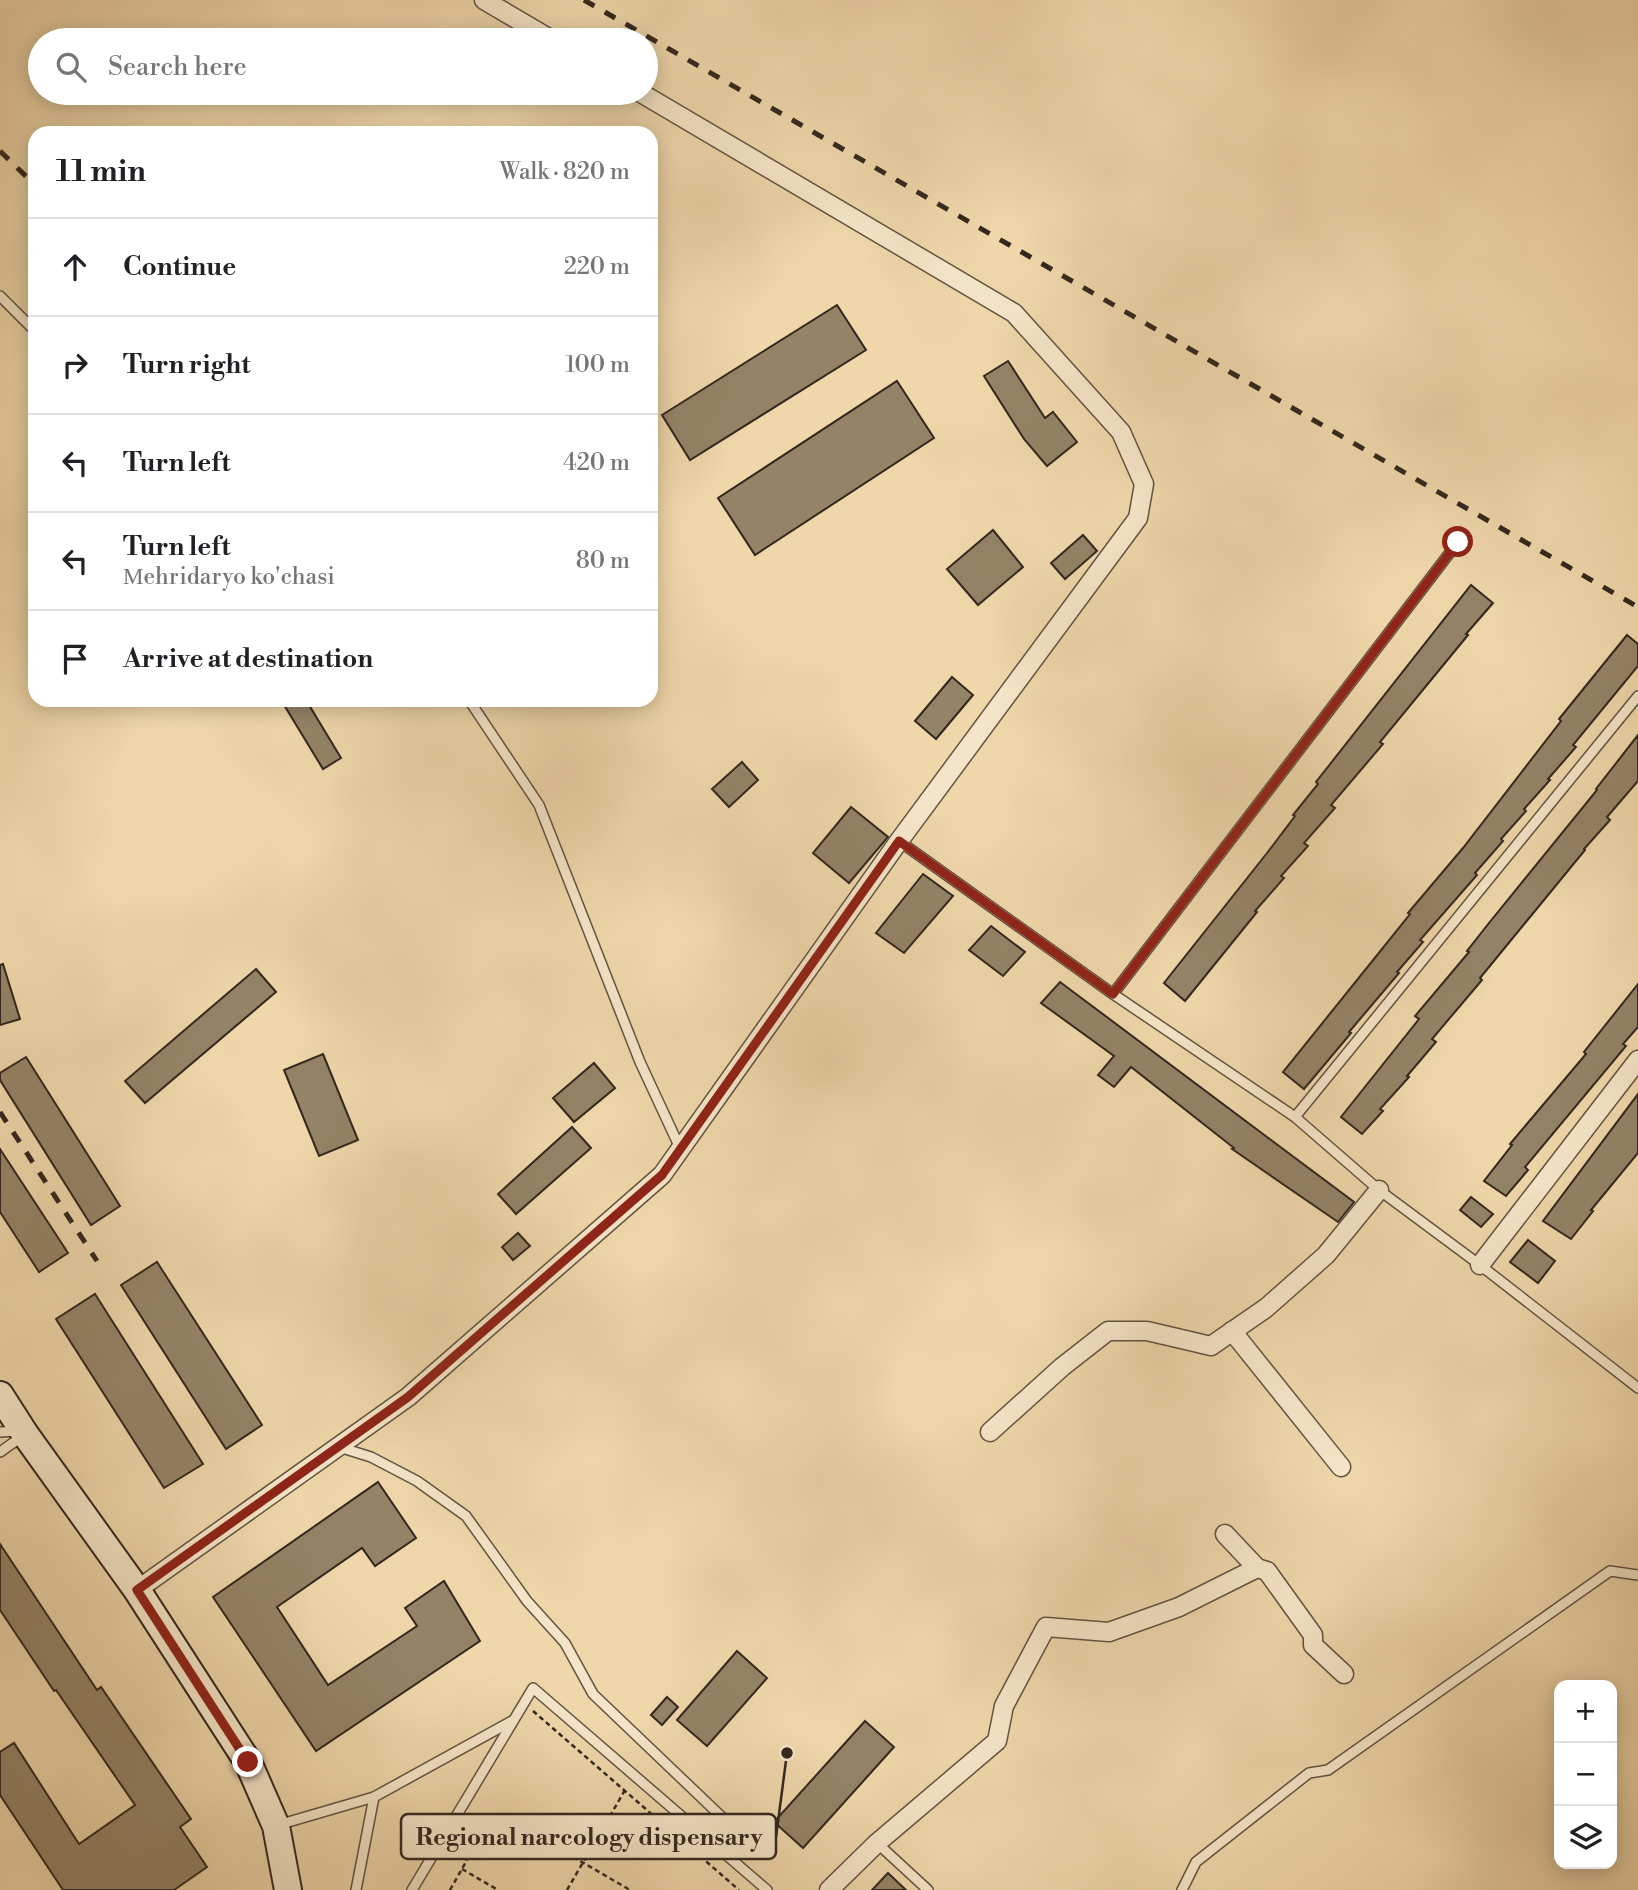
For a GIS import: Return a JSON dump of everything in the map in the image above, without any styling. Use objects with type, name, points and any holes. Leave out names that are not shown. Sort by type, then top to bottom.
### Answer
[{"type":"main road","points":[[0,1395],[16,1432],[137,1590],[248,1762],[276,1826],[289,1890]]},
{"type":"street","points":[[484,0],[532,28]]},
{"type":"street","points":[[137,1590],[408,1397],[662,1175],[899,841],[1138,518],[1144,484],[1121,432],[1014,313],[658,103]]},
{"type":"street","points":[[1480,1265],[1638,1060]]},
{"type":"street","points":[[990,1432],[1062,1367],[1108,1331],[1147,1331],[1211,1346],[1266,1308],[1326,1255],[1379,1190]]},
{"type":"street","points":[[1232,1331],[1341,1467]]},
{"type":"street","points":[[1225,1534],[1257,1568],[1267,1571],[1313,1635],[1313,1645],[1344,1674]]},
{"type":"street","points":[[829,1890],[877,1843],[996,1741],[1004,1706],[1046,1627],[1109,1632],[1180,1606],[1257,1568]]},
{"type":"lane","points":[[0,296],[28,324]]},
{"type":"lane","points":[[1113,994],[1458,542]]},
{"type":"lane","points":[[1295,1117],[1638,696]]},
{"type":"lane","points":[[474,707],[539,805],[640,1062],[681,1150]]},
{"type":"lane","points":[[899,841],[1113,994],[1295,1117],[1379,1190],[1638,1388]]},
{"type":"lane","points":[[0,1452],[16,1432]]},
{"type":"lane","points":[[339,1447],[370,1457],[417,1480],[466,1516],[527,1601],[565,1643],[593,1694],[748,1842]]},
{"type":"lane","points":[[1182,1890],[1196,1862],[1309,1773],[1328,1770],[1610,1571],[1638,1575]]},
{"type":"lane","points":[[412,1890],[533,1688],[767,1890]]},
{"type":"lane","points":[[276,1826],[373,1797],[513,1720]]},
{"type":"lane","points":[[356,1890],[373,1797]]},
{"type":"lane","points":[[877,1843],[928,1890]]},
{"type":"path","points":[[523,1703],[739,1890]]},
{"type":"path","points":[[567,1890],[625,1790]]},
{"type":"path","points":[[440,1843],[467,1860],[450,1890]]},
{"type":"path","points":[[551,1844],[630,1890]]},
{"type":"path","points":[[462,1869],[498,1890]]},
{"type":"building","points":[[837,305],[866,350],[690,460],[662,415]]},
{"type":"building","points":[[1008,361],[1045,418],[1053,412],[1077,442],[1047,466],[1024,439],[984,376]]},
{"type":"building","points":[[897,381],[934,438],[755,555],[718,498]]},
{"type":"building","points":[[993,530],[1023,567],[978,605],[947,569]]},
{"type":"building","points":[[1083,535],[1097,551],[1065,579],[1051,563]]},
{"type":"building","points":[[1471,585],[1493,603],[1380,742],[1383,744],[1331,805],[1335,808],[1304,843],[1308,846],[1281,876],[1284,878],[1185,1001],[1164,983],[1295,816],[1293,815],[1318,784],[1316,782]]},
{"type":"building","points":[[1627,635],[1638,644],[1638,666],[1573,745],[1576,747],[1524,809],[1526,811],[1475,873],[1477,875],[1420,940],[1423,942],[1397,972],[1399,973],[1304,1089],[1283,1072],[1410,914],[1408,913],[1463,848],[1561,721],[1559,719]]},
{"type":"building","points":[[952,677],[973,695],[936,739],[915,721]]},
{"type":"building","points":[[285,707],[310,707],[341,758],[323,769]]},
{"type":"building","points":[[1638,735],[1638,781],[1607,817],[1610,820],[1432,1039],[1436,1042],[1362,1134],[1341,1117],[1419,1019],[1415,1016],[1469,952],[1467,951]]},
{"type":"building","points":[[742,762],[758,780],[729,807],[712,789]]},
{"type":"building","points":[[851,807],[888,837],[849,883],[813,853]]},
{"type":"building","points":[[923,874],[953,896],[904,953],[876,933]]},
{"type":"building","points":[[991,926],[1025,952],[1003,976],[969,950]]},
{"type":"building","points":[[3,964],[20,1019],[0,1025],[0,965]]},
{"type":"building","points":[[256,969],[276,992],[145,1103],[125,1081]]},
{"type":"building","points":[[1060,982],[1354,1202],[1338,1222],[1232,1149],[1234,1148],[1131,1067],[1114,1087],[1098,1075],[1114,1056],[1041,1003]]},
{"type":"building","points":[[1638,984],[1638,1027],[1623,1044],[1626,1046],[1525,1167],[1528,1170],[1506,1196],[1484,1181],[1512,1145],[1510,1144],[1586,1054],[1584,1052]]},
{"type":"building","points":[[323,1054],[358,1140],[319,1156],[284,1070]]},
{"type":"building","points":[[26,1057],[120,1206],[91,1225],[0,1080],[0,1073]]},
{"type":"building","points":[[594,1063],[615,1088],[574,1122],[553,1098]]},
{"type":"building","points":[[1638,1094],[1638,1153],[1571,1239],[1543,1221]]},
{"type":"building","points":[[572,1127],[591,1148],[516,1214],[498,1194]]},
{"type":"building","points":[[0,1149],[68,1253],[39,1272],[0,1212]]},
{"type":"building","points":[[1471,1197],[1493,1214],[1481,1227],[1460,1210]]},
{"type":"building","points":[[518,1233],[530,1246],[513,1260],[502,1247]]},
{"type":"building","points":[[1528,1240],[1555,1261],[1538,1283],[1510,1262]]},
{"type":"building","points":[[157,1262],[262,1425],[226,1449],[121,1285]]},
{"type":"building","points":[[95,1294],[203,1464],[164,1488],[56,1319]]},
{"type":"building","points":[[378,1482],[416,1538],[375,1566],[362,1548],[277,1607],[328,1685],[417,1626],[405,1608],[444,1581],[480,1641],[316,1751],[213,1597]]},
{"type":"building","points":[[0,1544],[97,1690],[101,1687],[191,1819],[180,1827],[207,1867],[174,1890],[63,1890],[0,1795],[0,1752],[14,1743],[79,1844],[135,1805],[0,1610]]},
{"type":"building","points":[[737,1651],[767,1678],[707,1746],[677,1720]]},
{"type":"building","points":[[667,1697],[678,1707],[662,1725],[651,1715]]},
{"type":"building","points":[[865,1721],[894,1747],[803,1848],[774,1822]]},
{"type":"building","points":[[888,1873],[906,1890],[872,1890]]},
{"type":"railway","points":[[584,0],[633,28]]},
{"type":"railway","points":[[658,43],[1638,607]]},
{"type":"railway","points":[[0,151],[28,178]]},
{"type":"railway","points":[[0,1112],[97,1261]]},
{"type":"place","name":"Regional narcology dispensary","points":[[787,1753]]},
{"type":"route","points":[[248,1762],[137,1590],[408,1397],[662,1175],[899,841],[1113,994],[1458,542]]}]
